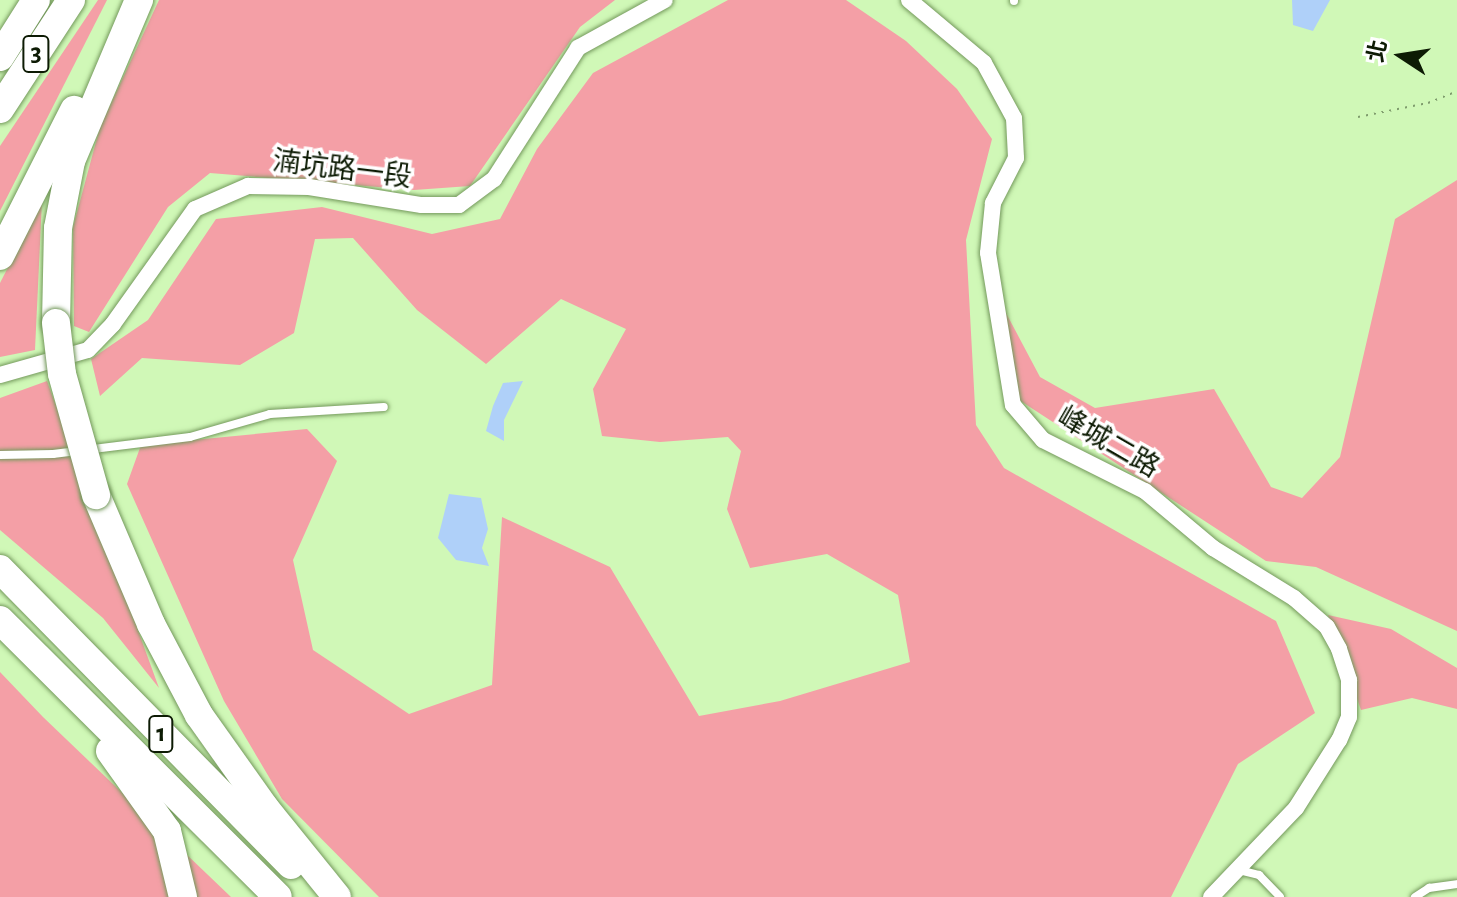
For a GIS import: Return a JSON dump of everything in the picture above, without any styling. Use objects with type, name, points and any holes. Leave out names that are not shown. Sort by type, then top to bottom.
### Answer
[{"type":"highway","name":"3","points":[[0,57],[36,0]]},
{"type":"highway","name":"3","points":[[0,109],[71,0]]},
{"type":"highway","points":[[0,256],[131,0]]},
{"type":"highway","points":[[139,0],[71,161],[58,228],[56,323],[62,374],[96,495],[151,624],[199,715],[265,808],[337,897]]},
{"type":"highway","name":"1","points":[[0,569],[323,897]]},
{"type":"highway","name":"1","points":[[0,620],[278,897]]},
{"type":"highway","points":[[25,646],[146,796],[173,846],[183,897]]},
{"type":"street","name":"湳坑路一段","points":[[0,375],[88,350],[113,324],[195,209],[248,186],[309,187],[422,205],[459,205],[494,179],[578,48],[665,0]]},
{"type":"street","name":"峰城二路","points":[[909,0],[984,63],[1018,133],[1016,158],[993,203],[988,253],[1013,405],[1043,440],[1145,491],[1213,548],[1294,598],[1327,627],[1339,649],[1349,680],[1349,717],[1339,740],[1296,808],[1234,869],[1211,897]]},
{"type":"lane","points":[[0,455],[53,454],[190,437],[270,414],[384,407]]},
{"type":"lane","points":[[1234,869],[1259,875],[1280,897]]},
{"type":"lane","points":[[1415,897],[1429,888],[1457,884]]},
{"type":"path","points":[[1358,117],[1428,103],[1457,91]]},
{"type":"shaded area","points":[[98,0],[107,0],[0,211],[0,146]]},
{"type":"shaded area","points":[[159,0],[615,0],[580,27],[470,186],[414,190],[210,173],[168,207],[89,332],[74,326],[73,227],[100,127]]},
{"type":"shaded area","points":[[728,0],[846,0],[906,41],[957,89],[992,139],[966,240],[976,425],[1004,468],[1276,621],[1315,713],[1238,764],[1171,897],[379,897],[282,799],[224,701],[127,484],[141,445],[307,429],[337,461],[293,560],[313,650],[409,714],[492,685],[502,517],[610,567],[699,716],[780,701],[910,662],[898,595],[827,554],[750,568],[727,509],[741,451],[728,437],[660,442],[602,436],[593,389],[626,329],[561,299],[486,364],[417,310],[353,238],[315,239],[294,333],[240,365],[142,358],[100,396],[91,359],[148,320],[216,219],[322,207],[432,234],[500,219],[537,149],[593,73]]},
{"type":"shaded area","points":[[1457,180],[1457,631],[1316,567],[1266,561],[1013,396],[1005,311],[1040,377],[1095,408],[1214,389],[1271,487],[1302,498],[1340,457],[1395,219]]},
{"type":"shaded area","points":[[42,201],[35,350],[0,357],[0,283]]},
{"type":"shaded area","points":[[47,381],[159,688],[103,618],[0,530],[0,398]]},
{"type":"shaded area","points":[[1328,615],[1391,629],[1457,668],[1457,709],[1412,698],[1361,710]]},
{"type":"shaded area","points":[[0,672],[43,717],[231,897],[0,897]]},
{"type":"water","points":[[1292,0],[1330,0],[1313,31],[1293,25]]},
{"type":"water","points":[[523,381],[504,420],[504,441],[486,431],[493,406],[503,383]]},
{"type":"water","points":[[449,494],[481,498],[488,529],[482,548],[489,566],[456,560],[438,538]]}]
